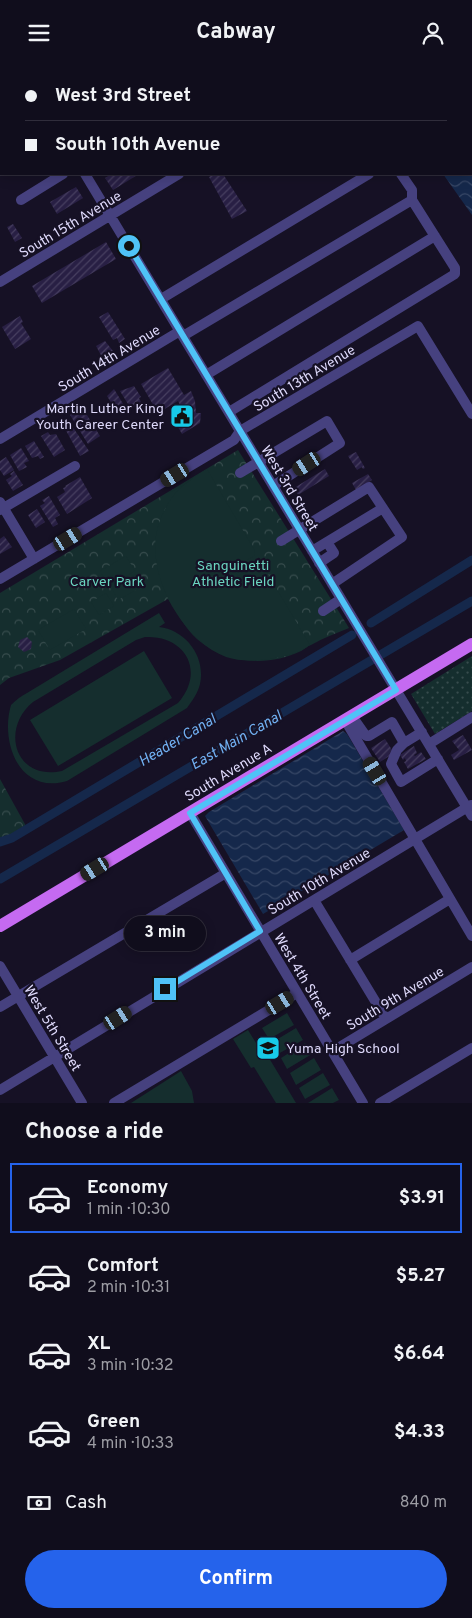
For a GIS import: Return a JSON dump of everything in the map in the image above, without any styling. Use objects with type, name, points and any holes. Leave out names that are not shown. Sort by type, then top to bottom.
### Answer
[{"type":"main road","name":"South Avenue A","points":[[0,927],[472,644]]},
{"type":"street","points":[[21,200],[61,175]]},
{"type":"street","name":"West 3rd Street","points":[[86,175],[470,810]]},
{"type":"street","name":"South 15th Avenue","points":[[0,281],[177,175]]},
{"type":"street","points":[[161,299],[367,175]]},
{"type":"street","points":[[229,413],[454,274],[455,268],[412,200],[412,190],[402,175]]},
{"type":"street","name":"South 14th Avenue","points":[[0,439],[412,200]]},
{"type":"street","points":[[206,375],[435,236]]},
{"type":"street","name":"South 13th Avenue","points":[[0,579],[234,440],[240,431],[418,326],[472,414]]},
{"type":"street","points":[[240,473],[327,421],[340,443],[273,486]]},
{"type":"street","points":[[34,559],[1,507],[75,466]]},
{"type":"street","points":[[281,541],[370,487],[402,537],[332,584]]},
{"type":"street","points":[[312,551],[383,508]]},
{"type":"street","points":[[319,563],[334,553],[327,542]]},
{"type":"street","points":[[323,611],[341,599]]},
{"type":"street","points":[[429,744],[472,717]]},
{"type":"street","points":[[348,718],[366,736],[392,722],[404,743]]},
{"type":"street","points":[[348,718],[415,840],[472,936]]},
{"type":"street","points":[[422,732],[397,749],[390,764],[401,782],[438,759]]},
{"type":"street","name":"South 10th Avenue","points":[[0,1090],[260,931],[470,810]]},
{"type":"street","name":"West 4th Street","points":[[190,813],[363,1103]]},
{"type":"street","points":[[0,1007],[226,873]]},
{"type":"street","points":[[350,960],[450,899]]},
{"type":"street","points":[[314,900],[386,1019]]},
{"type":"street","name":"West 5th Street","points":[[0,966],[82,1103]]},
{"type":"street","name":"South 9th Avenue","points":[[333,1051],[472,967]]},
{"type":"street","points":[[114,1103],[297,993]]},
{"type":"street","points":[[380,1103],[472,1049]]},
{"type":"green space","name":"Sanguinetti Athletic Field","points":[[238,450],[349,628],[288,656],[261,661],[234,658],[220,654],[197,639],[168,599],[60,660],[9,678],[0,685],[0,593]]},
{"type":"green space","name":"Sanguinetti Athletic Field","points":[[207,469],[255,551],[254,556],[233,568],[238,576],[257,565],[263,566],[310,645],[302,650],[293,654],[263,660],[244,660],[226,657],[209,648],[193,634],[179,618],[168,598],[160,578],[156,557],[156,537],[161,518],[179,489]]},
{"type":"green space","name":"Carver Park","points":[[126,556],[135,571],[109,586],[100,571]]},
{"type":"green space","points":[[136,574],[143,586],[118,600],[112,589]]},
{"type":"green space","points":[[106,593],[114,606],[99,615],[91,602]]},
{"type":"green space","points":[[74,609],[86,629],[50,650],[38,630]]},
{"type":"green space","points":[[159,613],[165,623],[159,627],[178,633],[185,639],[197,655],[200,664],[200,684],[195,697],[187,708],[67,781],[50,783],[36,780],[25,773],[11,749],[8,719],[11,705],[19,698]],"holes":[[[145,637],[159,638],[171,642],[187,657],[190,679],[186,691],[178,703],[62,771],[46,772],[33,768],[23,761],[15,738],[17,726],[23,713],[33,702],[136,640]]]},
{"type":"green space","points":[[144,651],[172,698],[58,766],[30,720]]},
{"type":"green space","points":[[472,656],[472,711],[435,734],[411,694]]},
{"type":"green space","points":[[0,779],[26,826],[10,836],[0,839]]},
{"type":"green space","points":[[287,1013],[294,1025],[269,1039],[262,1028]]},
{"type":"green space","points":[[296,1028],[303,1040],[278,1054],[271,1043]]},
{"type":"green space","points":[[248,1030],[266,1059],[269,1058],[296,1103],[276,1103],[254,1067],[251,1068],[233,1039]]},
{"type":"green space","points":[[305,1043],[312,1054],[287,1069],[281,1058]]},
{"type":"green space","points":[[314,1058],[321,1070],[296,1085],[290,1073]]},
{"type":"green space","points":[[181,1071],[192,1091],[194,1103],[131,1103]]},
{"type":"green space","points":[[323,1073],[330,1085],[305,1099],[299,1088]]},
{"type":"green space","points":[[332,1088],[339,1100],[333,1103],[308,1103]]},
{"type":"water","points":[[444,175],[472,175],[472,215]]},
{"type":"water","points":[[343,731],[347,734],[404,830],[263,914],[205,816]]},
{"type":"building","points":[[110,175],[137,175],[113,190],[105,178]]},
{"type":"building","points":[[212,175],[224,175],[247,211],[232,219],[209,177]]},
{"type":"building","points":[[76,187],[83,198],[57,214],[50,202]]},
{"type":"building","points":[[13,224],[22,238],[15,242],[7,227]]},
{"type":"building","points":[[106,242],[116,259],[42,303],[32,286]]},
{"type":"building","points":[[108,312],[125,339],[119,343],[117,338],[113,340],[99,317]]},
{"type":"building","points":[[20,316],[23,322],[21,323],[31,339],[15,349],[2,327]]},
{"type":"building","points":[[105,341],[113,351],[103,359],[96,346]]},
{"type":"building","points":[[168,368],[184,395],[191,391],[195,401],[196,413],[201,413],[200,423],[182,434],[175,422],[179,420],[176,414],[179,412],[176,407],[180,405],[178,401],[158,413],[141,384]]},
{"type":"building","points":[[134,386],[141,397],[139,398],[141,402],[131,409],[120,391]]},
{"type":"building","points":[[114,389],[125,407],[119,410],[115,404],[113,406],[107,396]]},
{"type":"building","points":[[82,407],[100,436],[88,444],[70,415]]},
{"type":"building","points":[[70,423],[89,451],[80,456],[64,427]]},
{"type":"building","points":[[48,432],[50,435],[56,434],[65,450],[54,457],[41,436]]},
{"type":"building","points":[[34,441],[44,457],[40,459],[38,456],[32,458],[25,446]]},
{"type":"building","points":[[21,448],[29,461],[24,463],[27,467],[19,471],[10,455]]},
{"type":"building","points":[[356,452],[365,468],[363,469],[362,467],[357,470],[348,456]]},
{"type":"building","points":[[6,457],[14,470],[4,476],[0,470],[0,461]]},
{"type":"building","points":[[325,469],[329,476],[298,495],[294,488]]},
{"type":"building","points":[[14,471],[23,485],[13,491],[6,480],[12,476],[10,474]]},
{"type":"building","points":[[368,474],[372,480],[356,490],[352,483]]},
{"type":"building","points":[[80,477],[92,498],[67,514],[57,497],[65,492],[63,488],[65,486]]},
{"type":"building","points":[[49,496],[60,515],[55,518],[58,524],[53,527],[40,506],[45,503],[42,500]]},
{"type":"building","points":[[37,509],[45,522],[36,528],[28,515]]},
{"type":"building","points":[[4,536],[12,547],[0,554],[0,539]]},
{"type":"building","points":[[27,637],[32,642],[31,649],[24,652],[18,647],[20,640]]},
{"type":"building","points":[[463,735],[472,750],[454,760],[451,755],[459,750],[452,741]]},
{"type":"building","points":[[385,739],[394,753],[380,762],[371,748]]},
{"type":"building","points":[[414,746],[417,753],[414,755],[421,752],[426,759],[408,769],[404,762],[406,761],[405,758],[403,760],[400,755]]},
{"type":"waterway","name":"Header Canal","points":[[371,623],[472,560]]},
{"type":"waterway","name":"East Main Canal","points":[[0,879],[472,601]]},
{"type":"waterway","name":"Header Canal","points":[[0,842],[12,838],[352,635]]},
{"type":"place","name":"Martin Luther King Youth Career Center","points":[[182,416]]},
{"type":"place","name":"Yuma High School","points":[[268,1048]]},
{"type":"route","points":[[129,246],[396,690],[190,813],[260,931],[165,989]]}]
